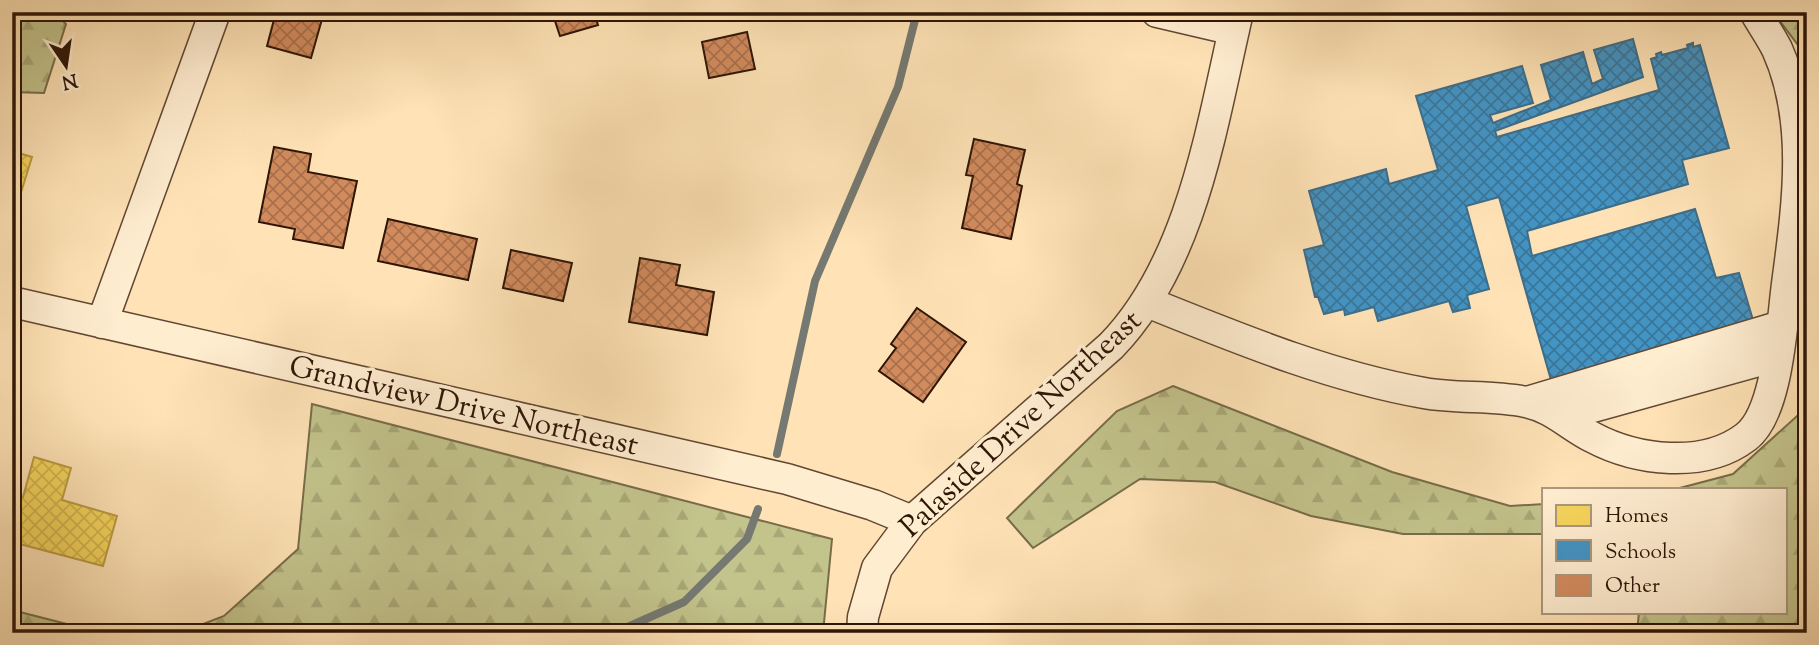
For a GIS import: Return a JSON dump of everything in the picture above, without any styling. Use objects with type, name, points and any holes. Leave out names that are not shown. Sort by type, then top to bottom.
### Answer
[{"type":"street","points":[[102,323],[215,12]]},
{"type":"street","points":[[1157,12],[1236,21]]},
{"type":"street","points":[[1147,302],[1244,342],[1352,375],[1424,393],[1527,402],[1560,416],[1591,437],[1627,450],[1658,457],[1694,458],[1724,451],[1749,436],[1763,416],[1781,326],[1799,194],[1794,107],[1777,50],[1755,12]]},
{"type":"street","name":"Palaside Drive Northeast","points":[[862,633],[863,617],[877,568],[912,521],[1135,322],[1176,246],[1189,208],[1236,21]]},
{"type":"street","name":"Grandview Drive Northeast","points":[[12,302],[787,479],[873,505],[912,521]]},
{"type":"street","points":[[1527,402],[1781,326]]},
{"type":"street","points":[[1560,416],[1776,356]]},
{"type":"green space","points":[[12,12],[53,12],[66,24],[44,93],[12,92]]},
{"type":"green space","points":[[1773,12],[1807,12],[1807,57]]},
{"type":"green space","points":[[1173,386],[1392,472],[1510,506],[1542,504],[1542,534],[1403,534],[1311,516],[1215,482],[1140,479],[1033,548],[1007,518],[1117,411]]},
{"type":"green space","points":[[312,404],[832,539],[823,633],[180,633],[224,616],[298,549]]},
{"type":"green space","points":[[1807,407],[1807,633],[1637,633],[1639,614],[1787,614],[1787,488],[1680,488],[1733,474]]},
{"type":"green space","points":[[12,610],[102,633],[12,633]]},
{"type":"building: Homes","points":[[12,151],[32,157],[19,199],[12,196]]},
{"type":"building: Homes","points":[[34,457],[71,468],[62,500],[117,516],[103,566],[12,542],[12,494],[23,497]]},
{"type":"building: Schools","points":[[1633,39],[1643,77],[1495,131],[1497,137],[1659,90],[1651,59],[1661,52],[1662,55],[1688,48],[1687,45],[1693,43],[1693,47],[1700,45],[1729,148],[1682,160],[1688,184],[1527,231],[1532,256],[1695,209],[1716,278],[1739,273],[1753,320],[1551,380],[1499,197],[1466,206],[1489,289],[1467,295],[1470,308],[1453,312],[1449,301],[1378,321],[1374,307],[1345,315],[1344,309],[1324,314],[1318,297],[1315,297],[1304,250],[1324,245],[1309,191],[1386,169],[1389,184],[1438,170],[1416,96],[1522,66],[1533,103],[1490,115],[1493,123],[1551,100],[1541,65],[1583,52],[1592,84],[1603,79],[1594,50]]},
{"type":"building: Other","points":[[276,12],[324,12],[311,58],[267,46]]},
{"type":"building: Other","points":[[552,12],[594,12],[598,25],[560,36]]},
{"type":"building: Other","points":[[747,32],[755,69],[709,78],[702,42]]},
{"type":"building: Other","points":[[974,139],[1025,150],[1017,184],[1022,186],[1011,239],[962,228],[973,176],[966,175]]},
{"type":"building: Other","points":[[274,147],[311,154],[308,172],[357,181],[343,248],[293,239],[295,229],[259,222]]},
{"type":"building: Other","points":[[388,219],[477,239],[468,280],[378,261]]},
{"type":"building: Other","points":[[511,250],[572,263],[563,301],[503,288]]},
{"type":"building: Other","points":[[640,258],[680,265],[676,285],[714,292],[707,335],[629,322]]},
{"type":"building: Other","points":[[917,308],[966,342],[923,402],[879,371],[896,348],[891,344]]},
{"type":"waterway","points":[[777,454],[815,281],[898,87],[917,12]]},
{"type":"waterway","points":[[614,633],[684,602],[747,539],[758,509]]}]
